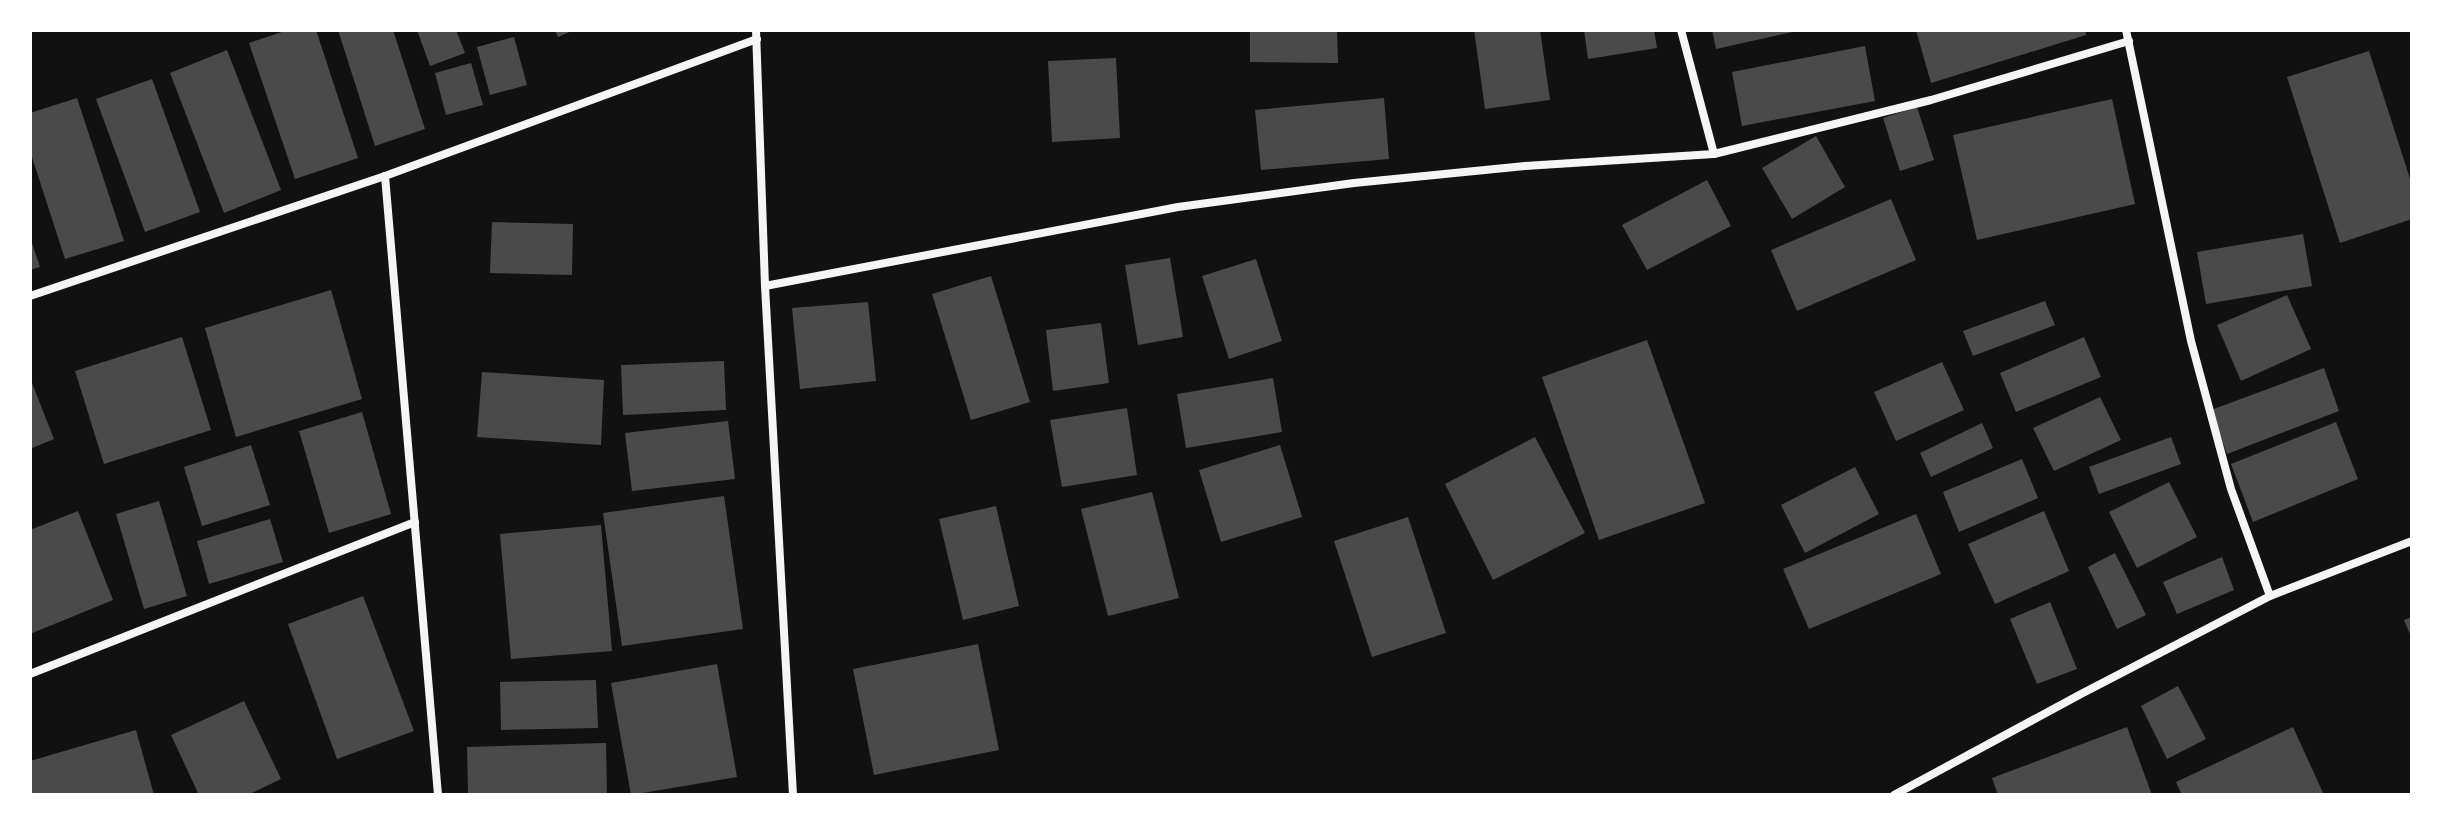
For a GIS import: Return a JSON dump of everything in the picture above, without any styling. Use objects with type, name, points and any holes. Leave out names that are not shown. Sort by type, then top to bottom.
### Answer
[{"type":"street","points":[[1681,30],[1714,154]]},
{"type":"street","points":[[2126,30],[2191,341],[2231,489],[2270,596]]},
{"type":"street","points":[[30,296],[385,176],[756,35],[765,286],[793,795]]},
{"type":"street","points":[[765,286],[1222,201],[1509,167],[1714,154],[1931,100],[2129,41]]},
{"type":"street","points":[[385,176],[438,795]]},
{"type":"street","points":[[30,674],[415,522]]},
{"type":"street","points":[[1894,795],[2270,596],[2412,541]]},
{"type":"building","points":[[288,30],[316,30],[358,158],[295,179],[249,43]]},
{"type":"building","points":[[338,30],[393,30],[425,129],[375,146]]},
{"type":"building","points":[[417,30],[456,30],[465,53],[430,66]]},
{"type":"building","points":[[555,30],[574,30],[558,37]]},
{"type":"building","points":[[1250,30],[1337,30],[1338,63],[1250,62]]},
{"type":"building","points":[[1474,30],[1540,30],[1550,100],[1485,109]]},
{"type":"building","points":[[1584,30],[1654,30],[1657,48],[1588,59]]},
{"type":"building","points":[[1712,30],[1797,30],[1797,31],[1716,49]]},
{"type":"building","points":[[1916,30],[2085,30],[2086,35],[1931,83]]},
{"type":"building","points":[[514,37],[527,85],[490,95],[477,47]]},
{"type":"building","points":[[1865,46],[1875,101],[1742,126],[1732,72]]},
{"type":"building","points":[[227,50],[281,190],[224,213],[170,73]]},
{"type":"building","points":[[2369,51],[2412,185],[2412,219],[2340,243],[2287,77]]},
{"type":"building","points":[[1116,58],[1120,138],[1052,142],[1048,61]]},
{"type":"building","points":[[471,63],[483,105],[446,115],[435,73]]},
{"type":"building","points":[[152,79],[200,212],[145,232],[96,99]]},
{"type":"building","points":[[77,98],[124,241],[65,259],[30,151],[30,113]]},
{"type":"building","points":[[1384,98],[1389,159],[1261,170],[1255,110]]},
{"type":"building","points":[[2112,99],[2135,204],[1977,240],[1953,135]]},
{"type":"building","points":[[1917,107],[1934,160],[1900,171],[1883,118]]},
{"type":"building","points":[[1816,136],[1845,187],[1792,219],[1762,168]]},
{"type":"building","points":[[1707,180],[1731,226],[1647,270],[1622,225]]},
{"type":"building","points":[[1891,199],[1916,260],[1797,311],[1771,250]]},
{"type":"building","points":[[492,222],[573,224],[572,275],[490,273]]},
{"type":"building","points":[[2303,234],[2312,286],[2206,304],[2197,252]]},
{"type":"building","points":[[30,237],[40,267],[30,270]]},
{"type":"building","points":[[1170,258],[1183,337],[1138,345],[1125,265]]},
{"type":"building","points":[[1256,259],[1282,341],[1229,359],[1202,276]]},
{"type":"building","points":[[991,276],[1030,402],[971,420],[932,294]]},
{"type":"building","points":[[331,290],[362,399],[236,437],[205,328]]},
{"type":"building","points":[[2287,295],[2311,349],[2241,381],[2217,325]]},
{"type":"building","points":[[2045,301],[2055,325],[1973,356],[1963,331]]},
{"type":"building","points":[[868,302],[876,381],[800,389],[792,308]]},
{"type":"building","points":[[1101,323],[1109,383],[1053,391],[1046,330]]},
{"type":"building","points":[[182,337],[211,430],[104,464],[75,371]]},
{"type":"building","points":[[2084,337],[2101,377],[2016,412],[2000,373]]},
{"type":"building","points":[[1647,340],[1705,503],[1599,540],[1542,377]]},
{"type":"building","points":[[724,361],[726,410],[623,415],[621,365]]},
{"type":"building","points":[[1942,362],[1964,410],[1896,441],[1874,392]]},
{"type":"building","points":[[2324,368],[2339,411],[2227,454],[2211,410]]},
{"type":"building","points":[[482,372],[604,380],[601,445],[477,437]]},
{"type":"building","points":[[30,378],[54,439],[30,449]]},
{"type":"building","points":[[1273,378],[1282,432],[1186,448],[1177,394]]},
{"type":"building","points":[[2100,397],[2121,440],[2054,471],[2033,428]]},
{"type":"building","points":[[1127,408],[1137,475],[1062,487],[1050,420]]},
{"type":"building","points":[[362,412],[391,514],[329,533],[299,431]]},
{"type":"building","points":[[728,421],[735,479],[632,491],[625,433]]},
{"type":"building","points":[[2336,422],[2358,479],[2253,522],[2231,464]]},
{"type":"building","points":[[1982,423],[1993,448],[1931,477],[1920,453]]},
{"type":"building","points":[[1535,437],[1585,533],[1493,580],[1445,484]]},
{"type":"building","points":[[2171,437],[2181,464],[2099,494],[2089,467]]},
{"type":"building","points":[[251,445],[270,505],[202,526],[184,467]]},
{"type":"building","points":[[1280,445],[1302,517],[1221,542],[1199,470]]},
{"type":"building","points":[[2022,459],[2038,498],[1959,532],[1943,492]]},
{"type":"building","points":[[1855,467],[1879,514],[1805,553],[1781,505]]},
{"type":"building","points":[[2169,482],[2197,537],[2137,568],[2109,512]]},
{"type":"building","points":[[1152,492],[1179,598],[1108,616],[1081,509]]},
{"type":"building","points":[[724,496],[743,629],[622,646],[603,513]]},
{"type":"building","points":[[159,501],[187,596],[144,609],[116,514]]},
{"type":"building","points":[[996,506],[1019,606],[963,620],[939,519]]},
{"type":"building","points":[[78,511],[113,600],[30,634],[30,530]]},
{"type":"building","points":[[2044,511],[2069,571],[1995,604],[1968,544]]},
{"type":"building","points":[[1916,514],[1941,574],[1809,629],[1783,569]]},
{"type":"building","points":[[1408,517],[1446,633],[1372,657],[1334,541]]},
{"type":"building","points":[[270,519],[283,562],[209,584],[197,541]]},
{"type":"building","points":[[601,525],[612,651],[511,659],[500,534]]},
{"type":"building","points":[[2115,553],[2146,615],[2117,629],[2088,567]]},
{"type":"building","points":[[2222,557],[2234,590],[2177,614],[2163,582]]},
{"type":"building","points":[[363,596],[414,731],[337,759],[288,624]]},
{"type":"building","points":[[2050,602],[2077,669],[2037,684],[2010,619]]},
{"type":"building","points":[[2412,617],[2412,639],[2404,620]]},
{"type":"building","points":[[978,644],[999,750],[874,775],[853,669]]},
{"type":"building","points":[[717,664],[737,777],[631,795],[611,683]]},
{"type":"building","points":[[596,680],[598,728],[501,730],[500,682]]},
{"type":"building","points":[[2178,686],[2206,739],[2167,759],[2141,706]]},
{"type":"building","points":[[244,701],[281,779],[248,795],[199,795],[171,735]]},
{"type":"building","points":[[2127,727],[2152,795],[1998,795],[1992,778]]},
{"type":"building","points":[[2293,727],[2324,795],[2182,795],[2176,782]]},
{"type":"building","points":[[136,730],[154,795],[30,795],[30,761]]},
{"type":"building","points":[[606,743],[607,795],[468,795],[467,747]]}]
